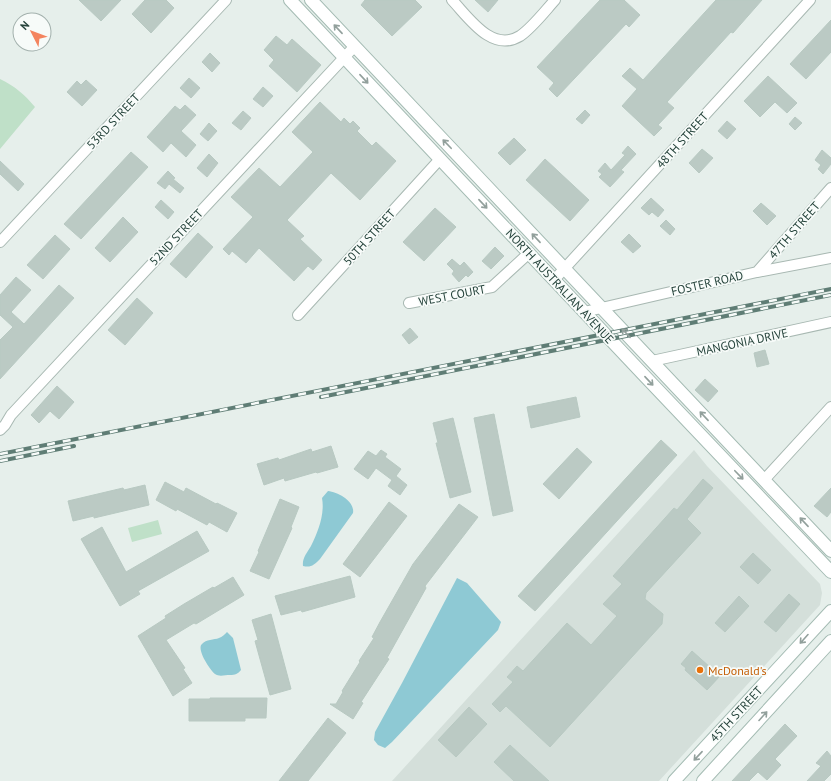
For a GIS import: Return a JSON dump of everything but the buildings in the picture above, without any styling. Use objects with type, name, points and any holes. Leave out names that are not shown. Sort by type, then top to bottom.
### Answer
[{"type":"main road","name":"NORTH AUSTRALIAN AVENUE","points":[[290,0],[831,572]]},
{"type":"main road","name":"NORTH AUSTRALIAN AVENUE","points":[[311,0],[831,551]]},
{"type":"main road","points":[[471,192],[482,181]]},
{"type":"main road","name":"45TH STREET","points":[[674,781],[831,611]]},
{"type":"main road","name":"45TH STREET","points":[[703,781],[831,641]]},
{"type":"street","name":"53RD STREET","points":[[0,242],[226,0]]},
{"type":"street","points":[[452,0],[486,35],[493,38],[507,40],[514,39],[526,31],[555,0]]},
{"type":"street","name":"48TH STREET","points":[[554,280],[810,0]]},
{"type":"street","name":"52ND STREET","points":[[0,430],[11,415],[354,46]]},
{"type":"street","name":"50TH STREET","points":[[298,315],[440,159]]},
{"type":"street","name":"47TH STREET","points":[[757,272],[831,188]]},
{"type":"street","name":"WEST COURT","points":[[410,303],[492,287],[529,253]]},
{"type":"street","name":"FOSTER ROAD","points":[[584,312],[757,272],[831,258]]},
{"type":"street","name":"MANGONIA DRIVE","points":[[652,361],[831,322]]},
{"type":"street","points":[[764,480],[831,407]]},
{"type":"shaded area","points":[[694,450],[707,466],[820,584],[822,593],[820,605],[659,781],[392,781]]},
{"type":"green space","points":[[0,79],[19,91],[35,107],[0,149]]},
{"type":"green space","points":[[158,520],[162,534],[132,542],[128,528]]},
{"type":"water","points":[[328,491],[341,495],[349,501],[353,509],[353,513],[320,559],[312,566],[303,566],[304,558],[314,541],[320,523],[323,510],[322,498]]},
{"type":"water","points":[[457,578],[467,583],[501,622],[498,630],[392,742],[385,748],[378,745],[374,740],[375,732]]},
{"type":"water","points":[[227,632],[233,638],[241,670],[235,674],[222,676],[215,674],[207,664],[202,655],[201,647],[206,641],[220,638]]},
{"type":"railway","points":[[0,454],[831,289]]},
{"type":"railway","points":[[321,397],[831,295]]},
{"type":"railway","points":[[0,461],[74,446]]},
{"type":"place","name":"McDonald's","points":[[700,670]]}]
